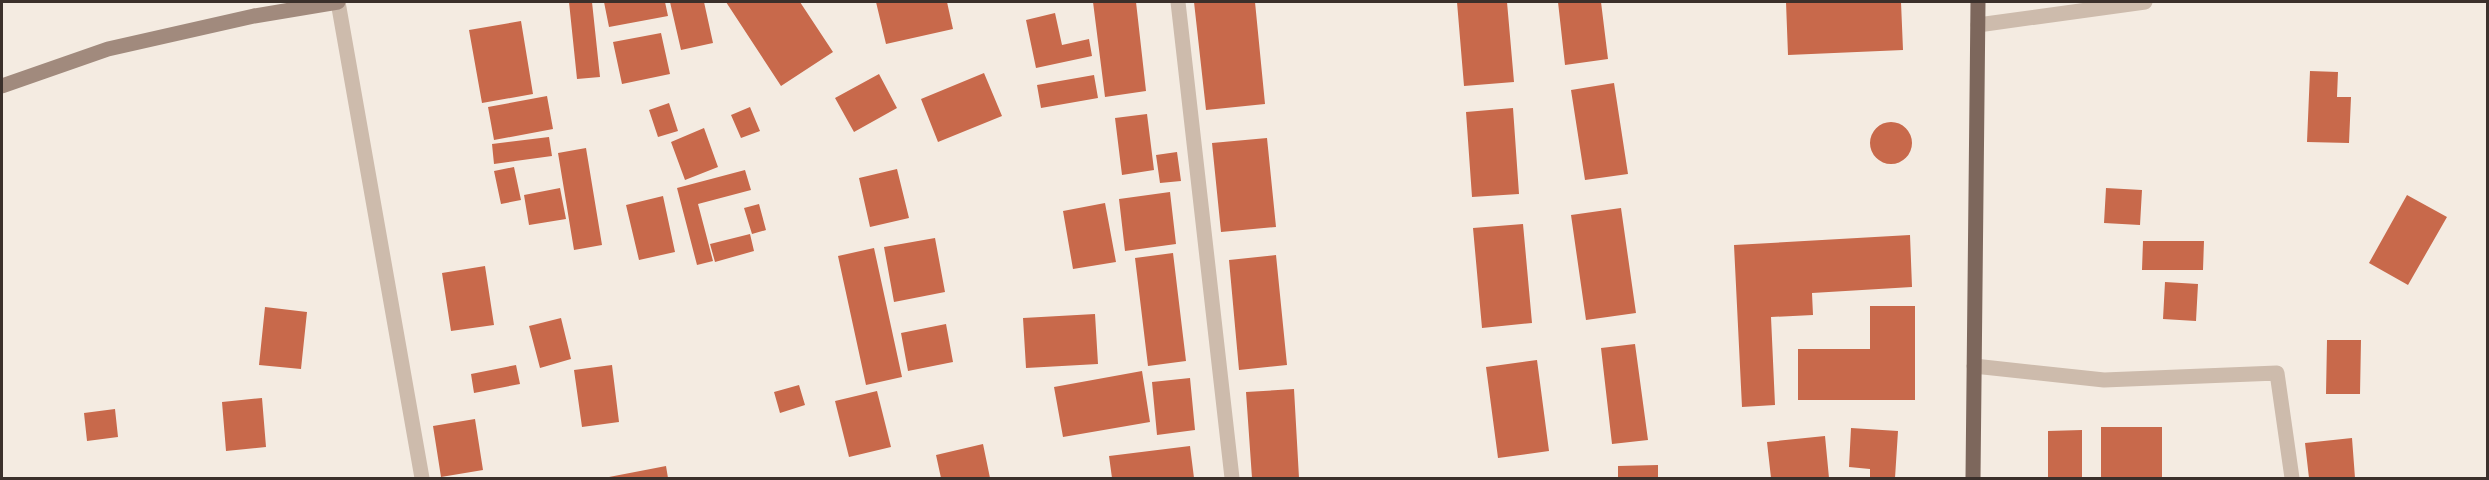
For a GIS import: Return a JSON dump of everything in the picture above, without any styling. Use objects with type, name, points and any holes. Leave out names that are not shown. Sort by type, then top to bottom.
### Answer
[{"type":"main road","points":[[1973,478],[1978,2]]},
{"type":"street","points":[[2,86],[108,49],[254,16],[338,2],[422,478]]},
{"type":"street","points":[[1178,2],[1232,478]]},
{"type":"street","points":[[1978,25],[2145,2]]},
{"type":"street","points":[[1974,366],[2104,380],[2277,373],[2292,478]]},
{"type":"building","points":[[569,2],[592,2],[600,77],[577,79]]},
{"type":"building","points":[[604,2],[665,2],[668,16],[609,27]]},
{"type":"building","points":[[670,2],[704,2],[713,43],[681,50]]},
{"type":"building","points":[[726,2],[800,2],[833,52],[781,86]]},
{"type":"building","points":[[876,2],[947,2],[953,29],[886,44]]},
{"type":"building","points":[[1093,2],[1136,2],[1146,91],[1105,97]]},
{"type":"building","points":[[1194,2],[1255,2],[1265,104],[1206,110]]},
{"type":"building","points":[[1457,2],[1507,2],[1514,82],[1464,86]]},
{"type":"building","points":[[1558,2],[1601,2],[1608,59],[1565,65]]},
{"type":"building","points":[[1786,2],[1901,2],[1903,50],[1788,55]]},
{"type":"building","points":[[1055,13],[1062,45],[1089,39],[1092,56],[1036,68],[1026,20]]},
{"type":"building","points":[[521,21],[533,94],[482,103],[469,30]]},
{"type":"building","points":[[661,33],[670,74],[622,84],[613,42]]},
{"type":"building","points":[[2310,71],[2338,72],[2337,97],[2351,97],[2349,143],[2307,142]]},
{"type":"building","points":[[984,73],[1002,116],[938,142],[921,99]]},
{"type":"building","points":[[879,74],[897,108],[854,132],[835,98]]},
{"type":"building","points":[[1094,75],[1098,98],[1041,108],[1037,85]]},
{"type":"building","points":[[1614,83],[1628,174],[1585,180],[1571,90]]},
{"type":"building","points":[[547,96],[553,129],[494,140],[488,107]]},
{"type":"building","points":[[669,103],[678,131],[658,137],[649,110]]},
{"type":"building","points":[[750,107],[760,131],[741,138],[731,115]]},
{"type":"building","points":[[1513,108],[1519,194],[1472,197],[1466,112]]},
{"type":"building","points":[[1147,114],[1154,170],[1122,175],[1115,118]]},
{"type":"building","points":[[1891,122],[1906,128],[1912,143],[1906,158],[1891,164],[1876,158],[1870,143],[1876,128]]},
{"type":"building","points":[[704,128],[718,167],[685,180],[671,142]]},
{"type":"building","points":[[549,137],[552,156],[494,164],[492,144]]},
{"type":"building","points":[[1267,138],[1276,227],[1221,232],[1212,143]]},
{"type":"building","points":[[586,148],[602,245],[574,250],[558,153]]},
{"type":"building","points":[[1177,152],[1181,181],[1160,183],[1156,155]]},
{"type":"building","points":[[514,167],[521,200],[501,204],[494,171]]},
{"type":"building","points":[[897,169],[909,218],[870,227],[859,178]]},
{"type":"building","points":[[745,170],[751,190],[698,204],[713,261],[697,265],[677,188]]},
{"type":"building","points":[[560,188],[566,219],[529,225],[524,195]]},
{"type":"building","points":[[2106,188],[2142,190],[2140,225],[2104,223]]},
{"type":"building","points":[[1170,192],[1176,244],[1125,251],[1119,199]]},
{"type":"building","points":[[2407,195],[2447,217],[2408,285],[2369,263]]},
{"type":"building","points":[[663,196],[675,252],[639,260],[626,205]]},
{"type":"building","points":[[1105,203],[1116,262],[1073,269],[1063,211]]},
{"type":"building","points":[[759,204],[766,230],[752,234],[744,208]]},
{"type":"building","points":[[1621,208],[1636,313],[1586,320],[1571,215]]},
{"type":"building","points":[[1523,224],[1532,323],[1482,328],[1473,228]]},
{"type":"building","points":[[750,234],[754,251],[715,262],[710,244]]},
{"type":"building","points":[[1910,235],[1912,287],[1812,293],[1813,315],[1771,317],[1775,405],[1742,407],[1734,245]]},
{"type":"building","points":[[935,238],[945,292],[894,302],[884,247]]},
{"type":"building","points":[[2143,241],[2204,241],[2203,270],[2142,270]]},
{"type":"building","points":[[874,248],[902,377],[866,385],[838,256]]},
{"type":"building","points":[[1173,253],[1186,361],[1148,366],[1135,258]]},
{"type":"building","points":[[1276,255],[1287,365],[1239,370],[1229,260]]},
{"type":"building","points":[[485,266],[494,325],[451,331],[442,273]]},
{"type":"building","points":[[2165,282],[2198,284],[2196,321],[2163,319]]},
{"type":"building","points":[[1870,306],[1915,306],[1915,400],[1798,400],[1798,349],[1870,349]]},
{"type":"building","points":[[265,307],[307,312],[301,369],[259,365]]},
{"type":"building","points":[[1095,314],[1098,364],[1026,368],[1023,318]]},
{"type":"building","points":[[561,318],[571,359],[540,368],[529,326]]},
{"type":"building","points":[[946,324],[953,362],[908,371],[901,333]]},
{"type":"building","points":[[2327,340],[2361,340],[2360,394],[2326,394]]},
{"type":"building","points":[[1635,344],[1648,440],[1612,444],[1601,348]]},
{"type":"building","points":[[1537,360],[1549,451],[1498,458],[1486,367]]},
{"type":"building","points":[[516,365],[520,384],[474,393],[471,374]]},
{"type":"building","points":[[612,365],[619,422],[582,427],[574,370]]},
{"type":"building","points":[[1142,371],[1150,422],[1063,437],[1054,387]]},
{"type":"building","points":[[1190,378],[1195,430],[1157,435],[1152,382]]},
{"type":"building","points":[[799,385],[805,405],[780,413],[774,392]]},
{"type":"building","points":[[1294,389],[1299,478],[1252,478],[1246,392]]},
{"type":"building","points":[[877,391],[891,447],[849,457],[835,401]]},
{"type":"building","points":[[262,398],[266,447],[226,451],[222,402]]},
{"type":"building","points":[[115,409],[118,437],[87,441],[84,413]]},
{"type":"building","points":[[475,419],[483,470],[441,477],[433,426]]},
{"type":"building","points":[[2101,427],[2162,427],[2162,478],[2101,478]]},
{"type":"building","points":[[1851,428],[1898,431],[1895,478],[1870,478],[1870,469],[1849,467]]},
{"type":"building","points":[[2082,430],[2082,478],[2048,478],[2048,431]]},
{"type":"building","points":[[1825,436],[1829,478],[1771,478],[1767,442]]},
{"type":"building","points":[[2352,438],[2355,478],[2309,478],[2305,443]]},
{"type":"building","points":[[983,444],[990,478],[941,478],[936,455]]},
{"type":"building","points":[[1190,446],[1194,478],[1112,478],[1109,456]]},
{"type":"building","points":[[1658,465],[1658,478],[1618,478],[1618,466]]},
{"type":"building","points":[[666,466],[668,478],[609,478],[609,477]]}]
